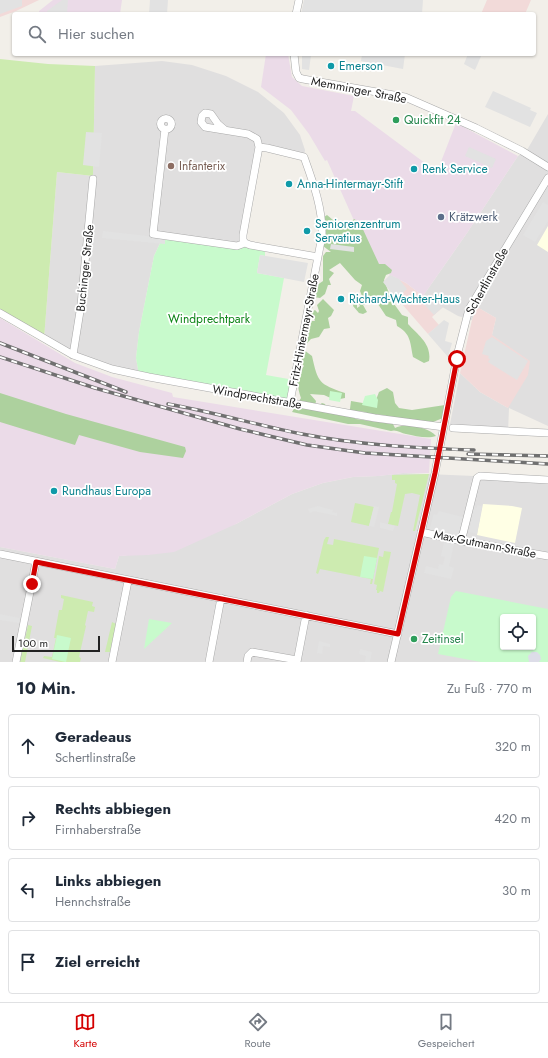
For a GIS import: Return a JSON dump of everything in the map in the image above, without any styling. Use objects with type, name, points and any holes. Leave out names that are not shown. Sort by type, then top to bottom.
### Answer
[{"type":"street","points":[[296,12],[299,0]]},
{"type":"street","name":"Memminger Straße","points":[[294,56],[296,72],[299,78],[303,80],[405,97],[476,128],[522,151],[548,167]]},
{"type":"street","name":"Fritz-Hintermayr-Straße","points":[[165,129],[153,234],[237,246],[245,243],[318,257]]},
{"type":"street","points":[[225,130],[251,135],[257,139],[259,147],[243,240],[245,243]]},
{"type":"street","name":"Fritz-Hintermayr-Straße","points":[[259,147],[304,157],[322,218],[322,236],[290,402]]},
{"type":"street","name":"Schertlinstraße","points":[[391,662],[435,473],[458,352],[469,309],[517,229],[523,222],[525,214],[548,178]]},
{"type":"street","name":"Buchinger Straße","points":[[73,355],[81,305],[93,180]]},
{"type":"street","name":"Windprechtstraße","points":[[0,313],[73,355],[125,372],[375,418],[444,427]]},
{"type":"street","points":[[453,428],[548,433]]},
{"type":"street","points":[[459,540],[463,534],[477,478],[480,476],[548,480]]},
{"type":"street","name":"Max-Gutmann-Straße","points":[[421,532],[548,556]]},
{"type":"street","points":[[0,554],[128,581],[221,598],[398,634]]},
{"type":"street","points":[[16,662],[36,562]]},
{"type":"street","points":[[112,662],[128,581]]},
{"type":"street","points":[[209,662],[221,598]]},
{"type":"street","points":[[247,662],[248,656],[252,652],[297,661],[306,615]]},
{"type":"shaded area","points":[[0,0],[39,0],[16,11],[0,17]]},
{"type":"shaded area","points":[[0,0],[22,0],[22,6],[0,14]]},
{"type":"shaded area","points":[[53,0],[122,0],[120,12],[39,11]]},
{"type":"shaded area","points":[[62,0],[68,0],[67,12],[47,11]]},
{"type":"shaded area","points":[[150,0],[168,0],[167,12],[149,12]]},
{"type":"shaded area","points":[[304,0],[423,0],[422,12],[301,12]]},
{"type":"shaded area","points":[[487,0],[531,0],[526,12],[482,12]]},
{"type":"shaded area","points":[[266,56],[288,56],[292,77],[302,86],[354,96],[351,111],[355,111],[437,172],[456,123],[518,156],[423,296],[406,283],[390,275],[373,263],[327,160],[325,161],[309,134],[291,110],[261,87]]},
{"type":"shaded area","points":[[302,56],[311,56],[309,70],[302,69]]},
{"type":"shaded area","points":[[362,56],[405,56],[403,69],[361,61]]},
{"type":"shaded area","points":[[467,56],[481,56],[475,70],[464,64]]},
{"type":"shaded area","points":[[162,61],[192,65],[226,76],[258,92],[284,113],[300,135],[305,150],[304,157],[259,147],[245,243],[163,237],[154,256],[139,332],[136,358],[139,375],[112,369],[44,339],[57,172],[93,176],[95,66]]},
{"type":"shaded area","points":[[493,91],[531,108],[530,110],[537,113],[530,127],[485,107]]},
{"type":"shaded area","points":[[548,114],[548,426],[509,408],[508,432],[449,429],[460,373],[480,392],[508,408],[492,335],[496,318],[477,307],[472,320],[458,316],[423,296],[518,156],[527,150]]},
{"type":"shaded area","points":[[86,132],[102,133],[99,167],[83,165]]},
{"type":"shaded area","points":[[469,147],[496,159],[492,168],[465,156]]},
{"type":"shaded area","points":[[543,202],[548,205],[548,221],[535,242],[523,235]]},
{"type":"shaded area","points":[[548,226],[548,252],[537,245]]},
{"type":"shaded area","points":[[103,231],[165,238],[165,244],[102,238]]},
{"type":"shaded area","points":[[331,244],[354,247],[354,252],[330,249]]},
{"type":"shaded area","points":[[260,255],[308,263],[304,282],[257,273]]},
{"type":"shaded area","points":[[390,275],[406,283],[423,296],[443,307],[432,317],[439,325],[428,334],[383,282]]},
{"type":"shaded area","points":[[390,275],[399,279],[407,289],[396,299],[383,282]]},
{"type":"shaded area","points":[[423,296],[443,307],[434,315],[420,300]]},
{"type":"shaded area","points":[[477,307],[496,318],[492,335],[530,361],[528,375],[508,408],[480,392],[460,373],[472,320]]},
{"type":"shaded area","points":[[0,318],[75,363],[112,377],[172,393],[173,397],[431,439],[429,473],[404,473],[353,477],[323,483],[292,494],[236,524],[174,552],[119,556],[115,569],[0,547]]},
{"type":"shaded area","points":[[444,320],[449,323],[445,341],[452,343],[448,357],[428,334]]},
{"type":"shaded area","points":[[492,337],[528,361],[517,380],[488,362],[490,359],[488,358],[489,356],[482,354],[486,341]]},
{"type":"shaded area","points":[[403,473],[548,479],[548,662],[0,662],[0,547],[115,569],[119,556],[124,556],[236,524],[292,494],[323,483],[353,477]]},
{"type":"shaded area","points":[[483,504],[522,508],[515,543],[477,535]]},
{"type":"shaded area","points":[[477,505],[482,506],[477,534],[469,532],[474,507],[477,508]]},
{"type":"shaded area","points":[[318,506],[333,510],[332,512],[337,513],[337,516],[314,511],[310,513],[308,509]]},
{"type":"shaded area","points":[[374,506],[379,507],[374,527],[369,526]]},
{"type":"shaded area","points":[[439,511],[463,517],[458,537],[429,531],[434,514],[437,515]]},
{"type":"shaded area","points":[[380,522],[395,526],[393,531],[380,528]]},
{"type":"shaded area","points":[[444,542],[454,544],[449,566],[454,568],[451,579],[424,573],[426,566],[438,569],[439,564],[443,565],[445,557],[441,556]]},
{"type":"shaded area","points":[[0,614],[20,618],[19,623],[0,620]]},
{"type":"shaded area","points":[[319,641],[330,644],[330,647],[323,646],[322,654],[317,653]]},
{"type":"shaded area","points":[[360,649],[372,652],[370,662],[365,662],[366,656],[359,654]]},
{"type":"shaded area","points":[[532,652],[537,652],[540,655],[541,659],[539,662],[529,662],[528,656]]},
{"type":"green space","points":[[0,59],[48,64],[95,66],[93,176],[57,172],[44,339],[0,315]]},
{"type":"green space","points":[[327,215],[339,225],[348,227],[354,219],[360,223],[379,264],[385,264],[392,270],[391,273],[386,275],[384,280],[392,301],[402,315],[408,317],[408,324],[423,340],[428,350],[429,361],[424,363],[413,357],[407,335],[397,326],[396,320],[386,316],[374,298],[368,297],[364,299],[366,304],[363,305],[367,312],[363,314],[359,313],[353,306],[354,302],[357,304],[357,308],[360,306],[356,299],[354,299],[357,295],[358,300],[361,298],[362,296],[360,291],[362,285],[355,280],[340,263],[329,270],[334,273],[329,279],[331,285],[328,285],[325,294],[320,298],[314,297],[310,290],[323,281],[323,256],[326,252],[331,252],[323,246],[324,217]]},
{"type":"green space","name":"Windprechtpark","points":[[163,237],[237,246],[263,250],[265,252],[265,256],[260,255],[257,273],[284,278],[266,375],[294,380],[290,402],[139,375],[136,358],[139,332],[154,256]]},
{"type":"green space","points":[[323,299],[334,310],[328,318],[330,328],[324,329],[319,337],[311,339],[306,344],[307,324],[315,321],[313,317],[310,317],[311,312],[315,310],[318,313],[319,311],[317,305]]},
{"type":"green space","points":[[304,350],[312,356],[316,372],[321,381],[330,387],[345,393],[345,398],[335,400],[324,395],[310,394],[316,401],[315,406],[322,403],[325,404],[328,411],[349,417],[351,401],[374,405],[379,392],[387,388],[393,392],[395,403],[399,408],[412,410],[445,405],[443,418],[433,422],[423,422],[412,419],[397,419],[357,411],[353,417],[356,419],[393,424],[395,428],[404,425],[416,426],[428,430],[436,436],[417,436],[360,424],[348,424],[292,412],[301,398],[298,377],[304,366],[301,362],[301,352]]},
{"type":"green space","points":[[330,391],[342,393],[340,402],[329,400]]},
{"type":"green space","points":[[0,393],[66,414],[185,447],[186,451],[183,458],[140,452],[79,435],[75,445],[0,422]]},
{"type":"green space","points":[[375,394],[378,400],[377,408],[362,405],[365,396]]},
{"type":"green space","points":[[429,474],[415,531],[413,531],[420,495],[412,493],[405,494],[398,526],[388,524],[392,512],[397,484],[395,483],[395,480],[392,480],[392,475]]},
{"type":"green space","points":[[355,503],[374,507],[369,526],[351,522]]},
{"type":"green space","points":[[326,537],[329,537],[327,544],[333,545],[334,539],[379,548],[372,584],[370,584],[371,579],[320,569],[318,574],[316,573]]},
{"type":"green space","points":[[384,551],[391,552],[383,592],[380,591],[377,593],[377,585],[374,584],[379,556],[383,557]]},
{"type":"green space","points":[[364,556],[377,558],[373,579],[360,577]]},
{"type":"green space","points":[[456,591],[548,609],[548,662],[481,662],[438,654],[451,597]]},
{"type":"green space","points":[[61,595],[93,602],[92,606],[95,607],[94,612],[88,611],[79,657],[81,658],[80,662],[60,662],[43,658],[44,656],[52,657],[59,610],[62,610],[64,599],[61,598]]},
{"type":"green space","points":[[149,619],[172,623],[144,649]]},
{"type":"green space","points":[[112,622],[116,624],[110,652],[105,652]]},
{"type":"green space","points":[[28,625],[32,626],[25,662],[20,662]]},
{"type":"green space","points":[[57,635],[71,638],[66,662],[52,659]]},
{"type":"railway","points":[[0,343],[126,392]]},
{"type":"railway","points":[[0,357],[95,388],[240,429],[307,445],[365,453],[548,464]]},
{"type":"railway","points":[[168,404],[323,438],[388,445],[474,450]]},
{"type":"railway","points":[[468,454],[548,456]]},
{"type":"place","name":"Emerson","points":[[331,66]]},
{"type":"place","name":"Quickfit 24","points":[[396,120]]},
{"type":"place","name":"Infanterix","points":[[171,166]]},
{"type":"place","name":"Renk Service","points":[[414,169]]},
{"type":"place","name":"Anna-Hintermayr-Stift","points":[[289,184]]},
{"type":"place","name":"Krätzwerk","points":[[441,217]]},
{"type":"place","name":"Seniorenzentrum Servatius","points":[[307,231]]},
{"type":"place","name":"Richard-Wachter-Haus","points":[[341,299]]},
{"type":"place","name":"Rundhaus Europa","points":[[54,491]]},
{"type":"place","name":"Zeitinsel","points":[[414,639]]},
{"type":"route","points":[[32,584],[36,562],[398,634],[435,473],[457,359]]}]
